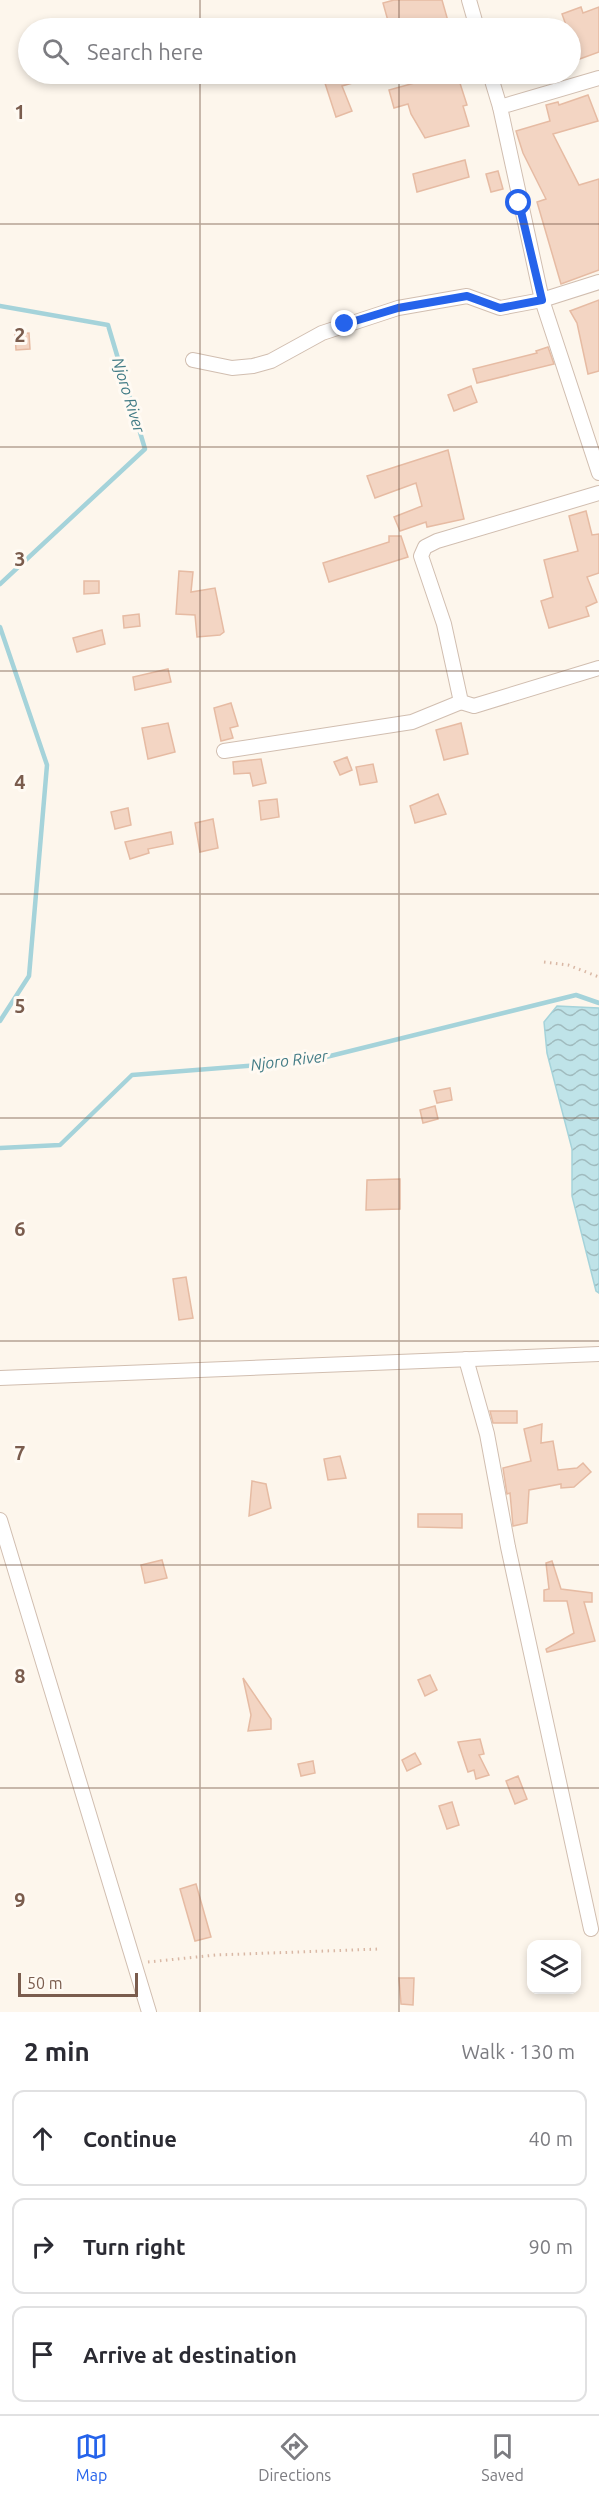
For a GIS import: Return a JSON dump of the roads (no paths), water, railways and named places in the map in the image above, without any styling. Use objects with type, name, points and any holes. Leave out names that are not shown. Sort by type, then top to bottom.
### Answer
[{"type":"street","points":[[469,0],[474,18]]},
{"type":"street","points":[[581,83],[599,78]]},
{"type":"street","points":[[493,84],[542,300],[599,473]]},
{"type":"street","points":[[500,107],[579,84]]},
{"type":"street","points":[[193,360],[232,368],[253,366],[271,361],[322,333],[345,324],[431,301],[467,296],[500,308],[542,300],[599,282]]},
{"type":"street","points":[[461,702],[444,624],[421,556],[422,550],[437,541],[599,494]]},
{"type":"street","points":[[224,751],[412,722],[461,702],[474,706],[599,668]]},
{"type":"street","points":[[0,1378],[599,1354]]},
{"type":"street","points":[[466,1359],[488,1434],[508,1547],[591,1929]]},
{"type":"street","points":[[0,1520],[149,2012]]},
{"type":"water","points":[[557,1006],[599,1008],[599,1293],[596,1291],[572,1196],[572,1149],[547,1053],[544,1022]]},
{"type":"waterway","name":"Njoro River","points":[[0,306],[108,325],[145,449],[0,584]]},
{"type":"waterway","name":"Njoro River","points":[[0,627],[47,765],[29,976],[0,1021]]},
{"type":"waterway","name":"Njoro River","points":[[0,1148],[60,1145],[132,1075],[310,1061],[576,995],[599,1003]]}]
